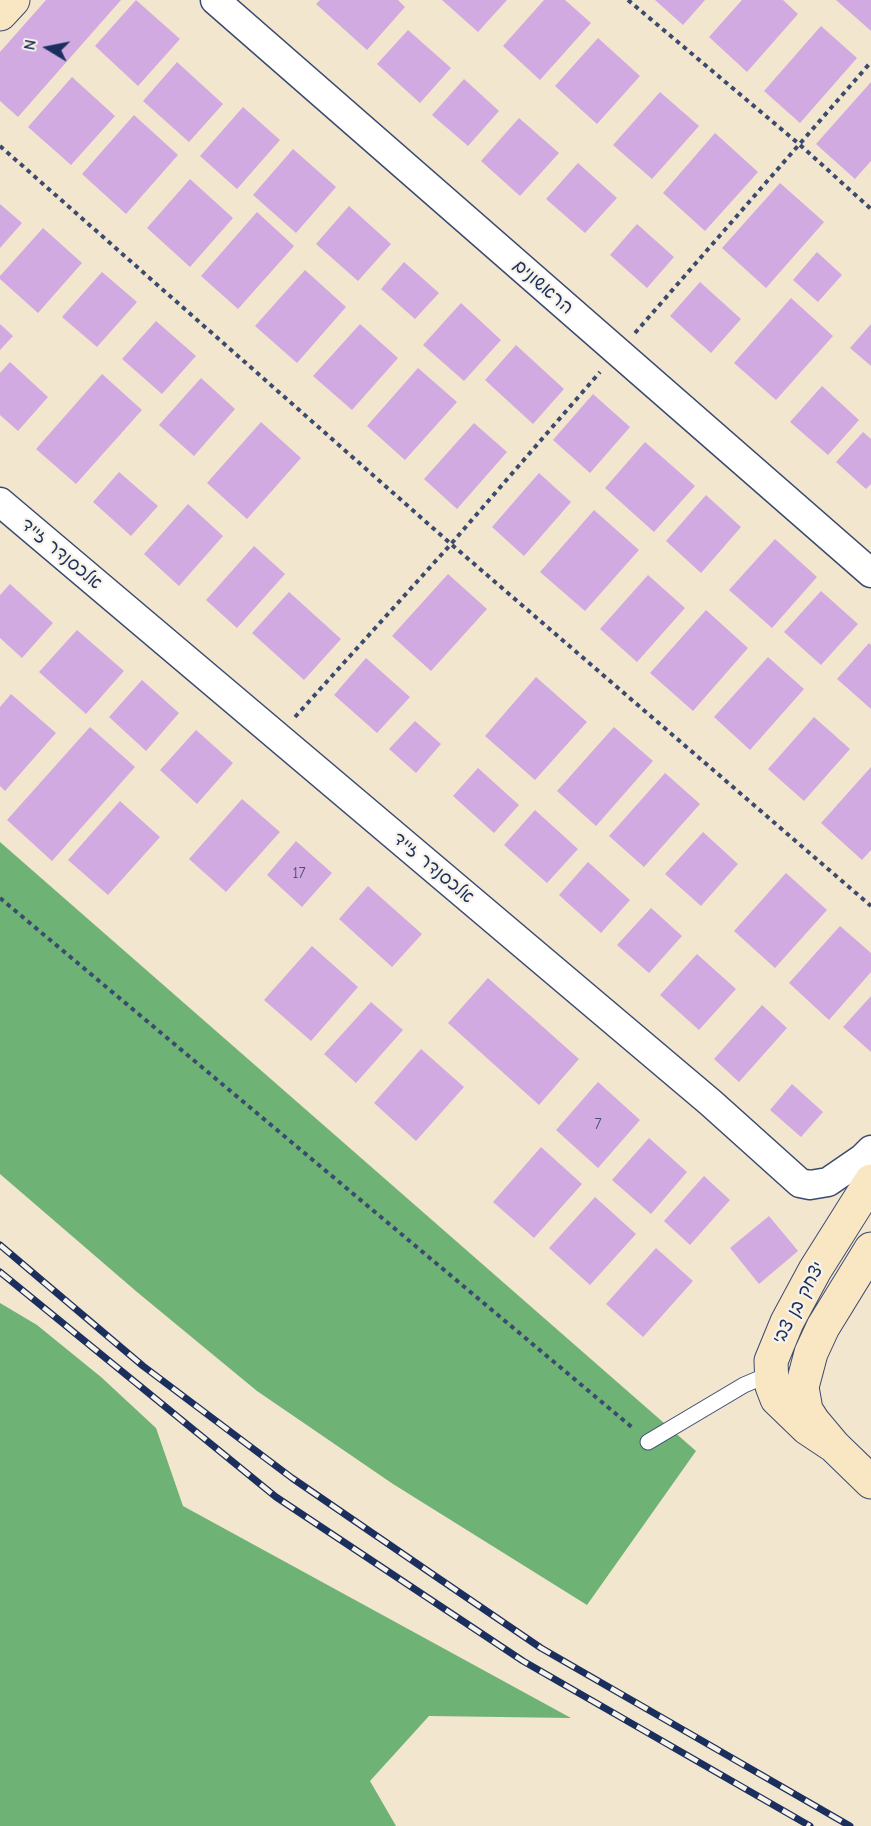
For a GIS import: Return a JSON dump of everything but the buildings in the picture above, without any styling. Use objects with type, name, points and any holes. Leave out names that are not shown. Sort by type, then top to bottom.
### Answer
[{"type":"street","points":[[0,14],[13,0]]},
{"type":"street","name":"הראשונים","points":[[214,0],[871,573]]},
{"type":"street","name":"אלכסנדר זייד","points":[[0,502],[711,1103],[800,1183],[810,1185],[828,1182],[871,1150]]},
{"type":"street","name":"יצחק בן צבי","points":[[834,1446],[807,1428],[777,1399],[770,1374],[771,1361],[787,1322],[815,1270],[871,1181]]},
{"type":"street","name":"יצחק בן צבי","points":[[871,1249],[823,1328],[811,1353],[802,1387],[806,1410],[834,1446],[871,1482]]},
{"type":"lane","points":[[648,1442],[744,1385],[770,1374]]},
{"type":"path","points":[[628,0],[799,144],[871,209]]},
{"type":"path","points":[[278,737],[451,543],[871,62]]},
{"type":"path","points":[[0,146],[451,543],[871,906]]},
{"type":"path","points":[[0,898],[648,1442]]},
{"type":"green space","points":[[0,842],[696,1451],[587,1605],[393,1484],[257,1391],[0,1174]]},
{"type":"green space","points":[[0,1303],[37,1325],[101,1377],[156,1428],[183,1506],[571,1718],[429,1716],[370,1781],[396,1826],[0,1826]]},
{"type":"railway","points":[[0,1245],[143,1366],[292,1478],[438,1578],[541,1648],[850,1826]]},
{"type":"railway","points":[[0,1272],[276,1497],[523,1661],[810,1826]]}]
